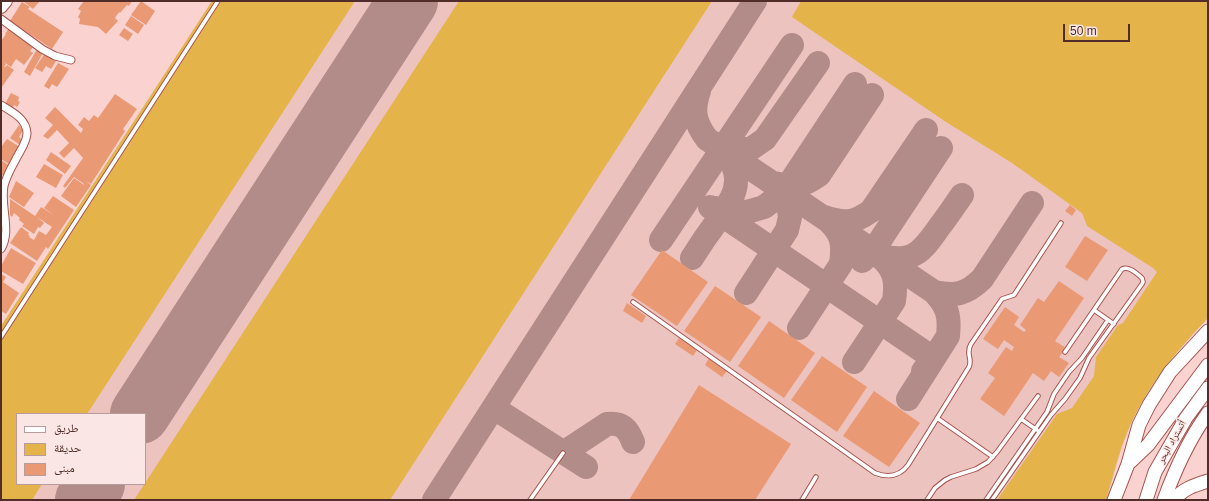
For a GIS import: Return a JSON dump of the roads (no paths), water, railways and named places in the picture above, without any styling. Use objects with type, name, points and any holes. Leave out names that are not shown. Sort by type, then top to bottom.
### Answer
[{"type":"highway","points":[[1,8],[6,1]]},
{"type":"highway","points":[[1114,500],[1128,464],[1139,425],[1148,405],[1170,372],[1208,331]]},
{"type":"highway","points":[[1128,464],[1148,445],[1208,365]]},
{"type":"highway","name":"أتستراد البحر","points":[[1146,500],[1155,472],[1186,418],[1208,388]]},
{"type":"highway","name":"أتستراد البحر","points":[[1164,500],[1172,477],[1197,428],[1208,413]]},
{"type":"highway","points":[[1136,500],[1152,466],[1186,418]]},
{"type":"highway","points":[[1174,500],[1183,490],[1202,482]]},
{"type":"street","points":[[1,19],[42,49],[55,56],[71,60]]},
{"type":"street","points":[[1,105],[17,115],[23,122],[27,132],[26,141],[14,162],[4,185],[2,196],[4,241],[1,250]]},
{"type":"lane","points":[[1,336],[218,1]]},
{"type":"lane","points":[[633,302],[875,473],[892,476],[905,469],[970,365],[971,362],[968,350],[971,344],[1002,299],[1016,294],[1061,223]]},
{"type":"lane","points":[[992,500],[1053,412],[1065,399],[1083,372],[1089,358],[1143,282],[1142,278],[1129,268],[1122,269],[1065,352]]},
{"type":"lane","points":[[1094,310],[1114,324]]},
{"type":"lane","points":[[986,500],[1048,410],[1056,392],[1108,320]]},
{"type":"lane","points":[[1074,366],[1083,372]]},
{"type":"lane","points":[[927,500],[935,488],[945,480],[976,469],[993,457],[1038,396]]},
{"type":"lane","points":[[937,418],[993,457]]},
{"type":"lane","points":[[1021,419],[1039,432]]},
{"type":"lane","points":[[530,500],[563,453]]},
{"type":"lane","points":[[802,500],[816,477]]}]
